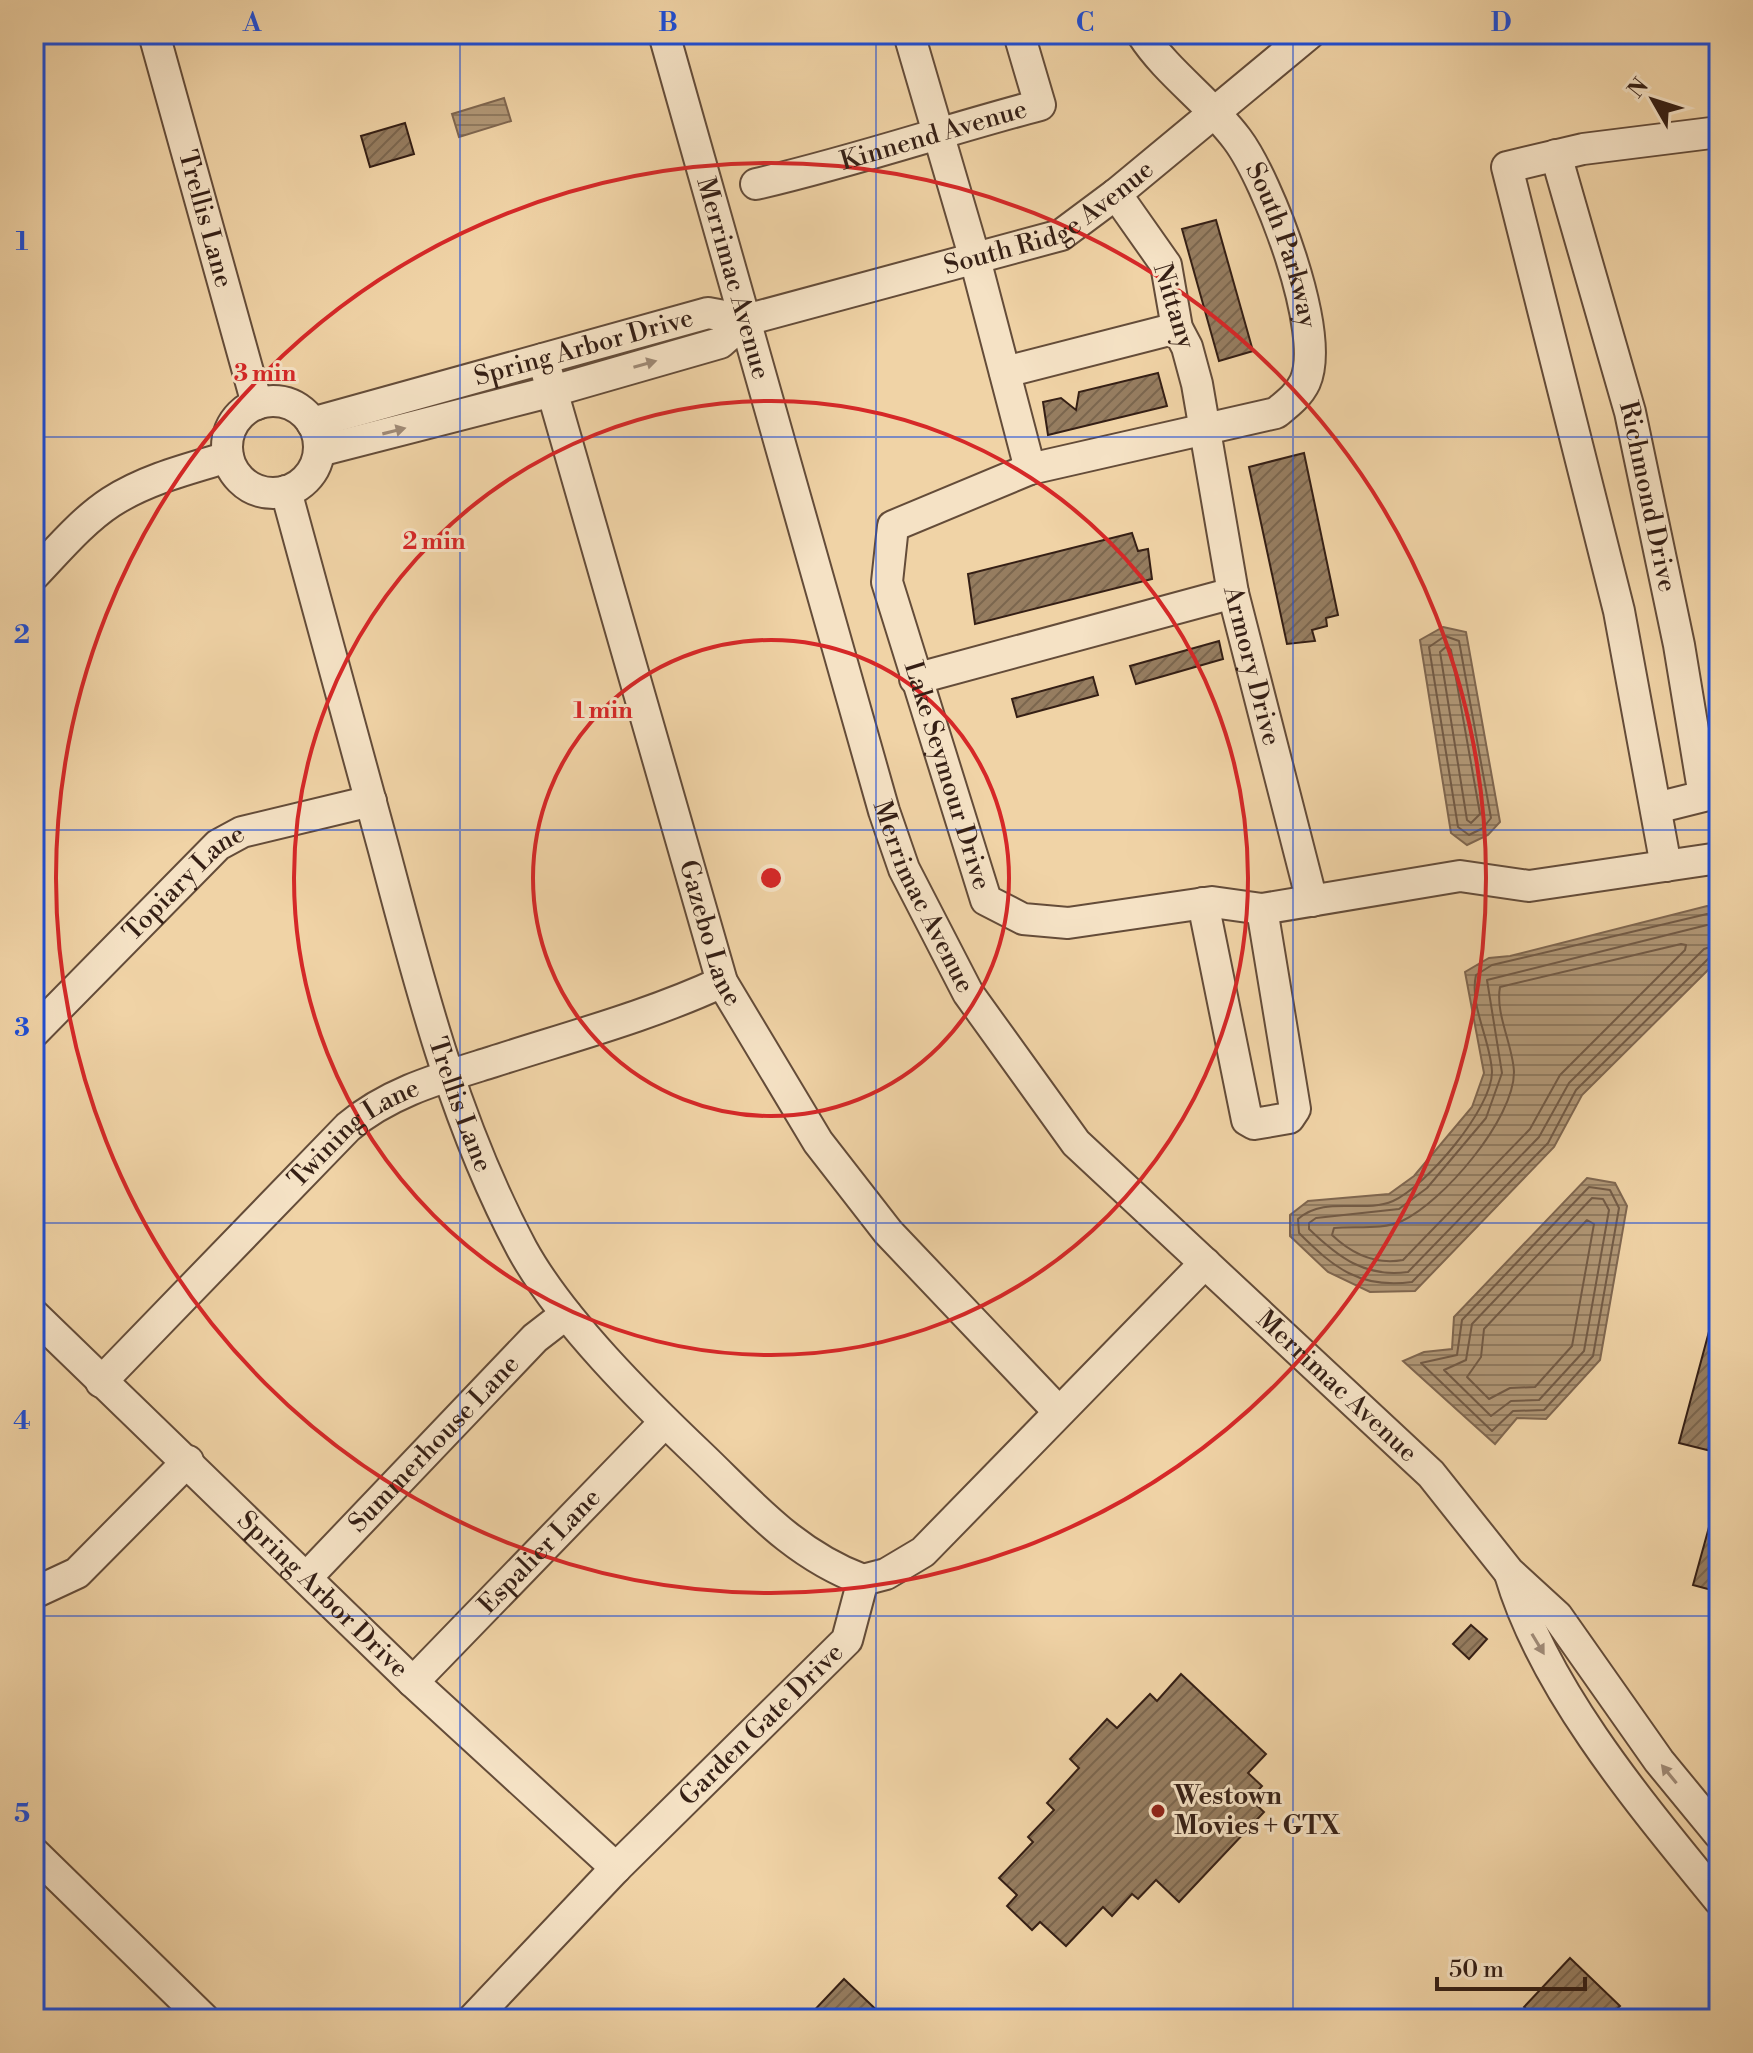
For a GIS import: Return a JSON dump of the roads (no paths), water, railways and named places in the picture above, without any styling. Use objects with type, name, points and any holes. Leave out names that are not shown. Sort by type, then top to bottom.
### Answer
[{"type":"street","name":"Trellis Lane","points":[[154,34],[257,404]]},
{"type":"street","name":"Merrimac Avenue","points":[[664,34],[884,811],[904,869],[968,993],[1076,1143],[1431,1474],[1509,1572],[1557,1616],[1659,1761],[1719,1834]]},
{"type":"street","points":[[909,34],[975,259],[1030,469]]},
{"type":"street","name":"Kinnend Avenue","points":[[756,184],[843,165],[937,133],[1040,105],[1019,34]]},
{"type":"street","name":"South Parkway","points":[[1142,34],[1214,112],[1254,162],[1272,199],[1312,343],[1305,381],[1294,398],[1276,413],[1206,428]]},
{"type":"street","name":"South Ridge Avenue","points":[[746,320],[1061,235],[1116,194],[1299,37]]},
{"type":"street","points":[[1556,155],[1667,136],[1719,132]]},
{"type":"street","name":"Richmond Drive","points":[[1656,808],[1704,796],[1679,645],[1630,412],[1556,155],[1507,167],[1619,611],[1666,866]]},
{"type":"street","name":"Nittany","points":[[1116,194],[1166,265],[1177,328],[1187,347],[1206,428]]},
{"type":"street","name":"Spring Arbor Drive","points":[[315,437],[543,359],[708,313],[746,320]]},
{"type":"street","name":"Spring Arbor Drive","points":[[315,437],[553,391],[720,343],[746,320]]},
{"type":"street","points":[[1005,372],[1177,328]]},
{"type":"street","name":"Gazebo Lane","points":[[543,359],[722,982],[818,1142],[879,1221],[1059,1412]]},
{"type":"street","points":[[269,401],[294,406],[315,437],[308,476],[286,491],[256,490],[243,482],[228,457],[230,431],[236,419],[257,404],[269,401]]},
{"type":"street","name":"Lake Seymour Drive","points":[[1206,428],[1030,469],[893,526],[887,582],[986,900],[1023,919],[1068,923],[1203,903],[1262,909],[1460,876],[1529,886],[1719,858]]},
{"type":"street","name":"Armory Drive","points":[[1206,428],[1233,593],[1312,901]]},
{"type":"street","points":[[36,570],[84,523],[111,502],[163,477],[228,457]]},
{"type":"street","name":"Trellis Lane","points":[[286,491],[435,1040],[489,1181],[523,1251],[566,1314],[665,1422],[791,1541],[825,1566],[863,1580]]},
{"type":"street","points":[[915,679],[1233,593]]},
{"type":"street","name":"Topiary Lane","points":[[34,1032],[200,859],[218,845],[242,832],[371,801]]},
{"type":"street","points":[[1203,903],[1247,1120],[1254,1124],[1289,1118],[1295,1109],[1262,909]]},
{"type":"street","name":"Twining Lane","points":[[101,1382],[348,1127],[372,1107],[450,1075],[682,1001],[722,982]]},
{"type":"street","points":[[863,1580],[886,1574],[923,1552],[1205,1263]]},
{"type":"street","name":"Summerhouse Lane","points":[[307,1577],[535,1338],[566,1314]]},
{"type":"street","name":"Spring Arbor Drive","points":[[34,1315],[413,1682],[616,1868]]},
{"type":"street","name":"Espalier Lane","points":[[413,1682],[665,1422]]},
{"type":"street","points":[[34,1593],[77,1573],[188,1461]]},
{"type":"street","name":"Merrimac Avenue","points":[[1509,1572],[1523,1617],[1595,1738],[1641,1805],[1719,1900]]},
{"type":"street","name":"Garden Gate Drive","points":[[473,2019],[616,1868],[847,1640],[863,1580]]},
{"type":"street","points":[[34,1853],[204,2019]]},
{"type":"water","points":[[504,98],[511,121],[459,137],[452,114]]},
{"type":"water","points":[[1443,627],[1466,632],[1500,822],[1488,835],[1467,845],[1451,833],[1420,640]]},
{"type":"water","points":[[1707,906],[1719,907],[1719,959],[1582,1095],[1554,1147],[1415,1291],[1370,1292],[1328,1272],[1290,1236],[1290,1215],[1308,1201],[1389,1194],[1414,1176],[1472,1107],[1484,1073],[1465,972],[1489,958],[1510,956]]},
{"type":"water","points":[[1587,1178],[1615,1183],[1627,1206],[1600,1360],[1546,1419],[1517,1418],[1495,1444],[1403,1361],[1424,1352],[1452,1349],[1454,1317]]},
{"type":"place","name":"Westown Movies + GTX","points":[[1158,1811]]}]
